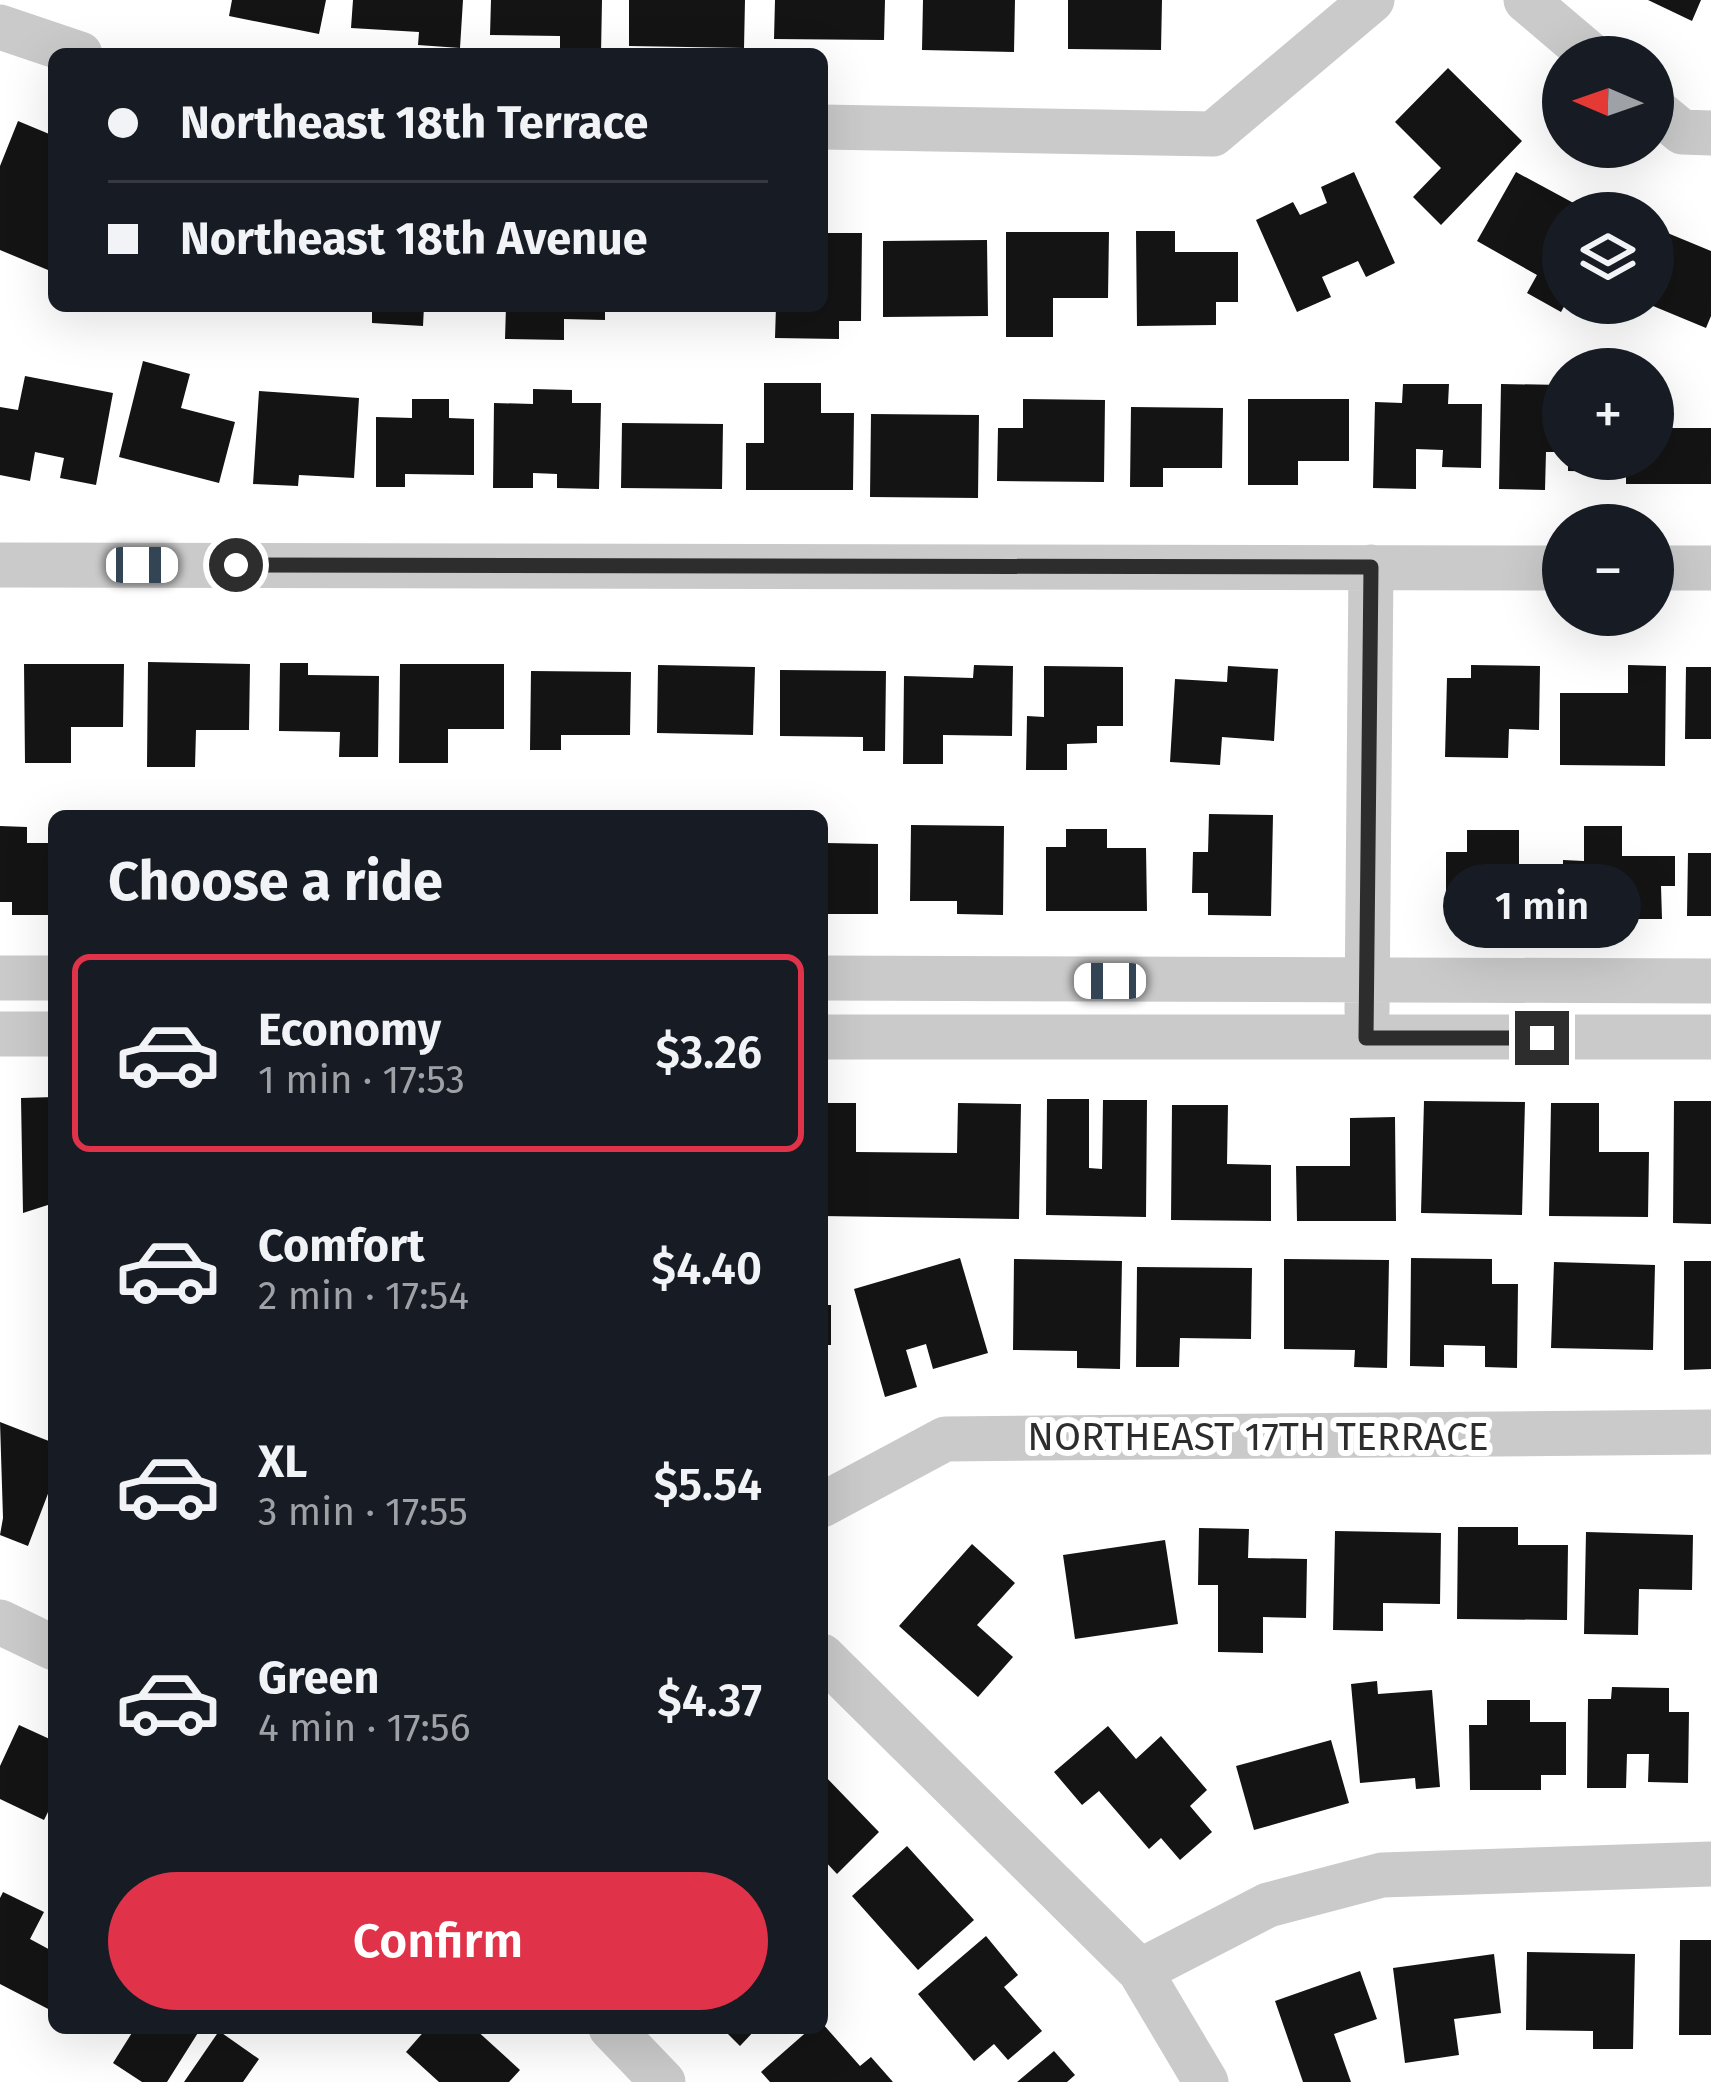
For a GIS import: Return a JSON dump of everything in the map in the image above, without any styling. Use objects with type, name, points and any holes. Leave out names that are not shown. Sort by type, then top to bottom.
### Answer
[{"type":"street","points":[[828,127],[1213,134],[1372,0]]},
{"type":"street","points":[[1526,0],[1568,36]]},
{"type":"street","points":[[0,27],[62,48]]},
{"type":"street","points":[[1674,126],[1682,133],[1711,133]]},
{"type":"street","points":[[0,565],[1542,568]]},
{"type":"street","points":[[1366,1038],[1371,567]]},
{"type":"street","points":[[1674,568],[1711,568]]},
{"type":"street","points":[[0,978],[48,978]]},
{"type":"street","points":[[828,978],[1711,981]]},
{"type":"street","points":[[0,1034],[48,1034]]},
{"type":"street","points":[[828,1037],[1711,1037]]},
{"type":"street","name":"NORTHEAST 17TH TERRACE","points":[[828,1502],[945,1439],[1711,1432]]},
{"type":"street","points":[[0,1622],[48,1645]]},
{"type":"street","points":[[828,1662],[1140,1971],[1206,2082]]},
{"type":"street","points":[[1140,1971],[1268,1905],[1382,1875],[1711,1864]]},
{"type":"street","points":[[617,2034],[662,2082]]},
{"type":"building","points":[[232,0],[326,0],[319,34],[229,16]]},
{"type":"building","points":[[353,0],[463,0],[460,48],[418,45],[419,32],[351,28]]},
{"type":"building","points":[[491,0],[602,0],[601,48],[560,48],[560,36],[490,35]]},
{"type":"building","points":[[629,0],[745,0],[744,48],[629,46]]},
{"type":"building","points":[[775,0],[885,0],[884,40],[774,39]]},
{"type":"building","points":[[923,0],[1015,0],[1014,52],[922,50]]},
{"type":"building","points":[[1068,0],[1162,0],[1161,50],[1068,49]]},
{"type":"building","points":[[1648,0],[1701,0],[1692,21]]},
{"type":"building","points":[[1448,68],[1522,141],[1441,225],[1413,197],[1441,168],[1395,122]]},
{"type":"building","points":[[18,121],[48,134],[48,270],[0,250],[0,166]]},
{"type":"building","points":[[1354,172],[1395,263],[1366,277],[1358,261],[1322,277],[1331,297],[1297,312],[1256,220],[1293,202],[1300,215],[1327,203],[1321,187]]},
{"type":"building","points":[[1516,172],[1553,192],[1542,192],[1542,301],[1527,293],[1537,275],[1477,241]]},
{"type":"building","points":[[1136,231],[1175,231],[1175,252],[1238,252],[1238,302],[1216,302],[1216,325],[1137,326]]},
{"type":"building","points":[[1006,232],[1109,232],[1108,298],[1053,298],[1053,337],[1006,337]]},
{"type":"building","points":[[828,233],[862,233],[861,321],[839,321],[839,339],[775,338],[776,312],[828,312]]},
{"type":"building","points":[[1674,236],[1711,251],[1711,316],[1706,328],[1674,315]]},
{"type":"building","points":[[987,240],[988,316],[883,317],[883,241]]},
{"type":"building","points":[[372,312],[424,312],[423,326],[372,323]]},
{"type":"building","points":[[506,312],[605,312],[605,320],[564,319],[564,340],[505,339]]},
{"type":"building","points":[[143,361],[190,374],[181,408],[235,422],[219,483],[119,457]]},
{"type":"building","points":[[25,376],[113,393],[96,485],[60,478],[64,458],[35,452],[30,481],[0,475],[0,407],[18,410]]},
{"type":"building","points":[[764,383],[821,383],[821,413],[854,413],[853,490],[746,490],[746,443],[764,443]]},
{"type":"building","points":[[1403,384],[1449,384],[1448,404],[1482,404],[1481,468],[1442,467],[1443,450],[1416,449],[1416,489],[1373,488],[1375,402],[1402,403]]},
{"type":"building","points":[[1501,384],[1542,385],[1545,490],[1499,489]]},
{"type":"building","points":[[533,389],[572,390],[572,403],[601,403],[599,489],[557,488],[557,474],[533,473],[533,488],[493,488],[494,403],[533,404]]},
{"type":"building","points":[[259,391],[359,398],[354,478],[299,475],[298,486],[253,484]]},
{"type":"building","points":[[412,399],[449,399],[449,418],[474,419],[474,475],[405,474],[405,487],[376,487],[376,417],[412,418]]},
{"type":"building","points":[[1023,399],[1105,400],[1104,482],[997,481],[998,428],[1023,428]]},
{"type":"building","points":[[1248,399],[1349,399],[1349,461],[1298,461],[1298,485],[1248,485]]},
{"type":"building","points":[[1131,407],[1223,408],[1222,468],[1163,468],[1163,487],[1130,487]]},
{"type":"building","points":[[871,414],[979,415],[978,498],[870,497]]},
{"type":"building","points":[[622,423],[723,424],[722,489],[621,488]]},
{"type":"building","points":[[1674,428],[1711,428],[1711,484],[1626,484],[1626,480],[1674,480]]},
{"type":"building","points":[[148,662],[250,664],[249,730],[196,730],[195,767],[147,767]]},
{"type":"building","points":[[280,663],[308,663],[308,675],[379,676],[378,757],[339,757],[340,732],[279,731]]},
{"type":"building","points":[[24,664],[124,664],[123,727],[71,727],[71,763],[25,763]]},
{"type":"building","points":[[400,664],[504,664],[504,729],[448,729],[448,763],[399,763]]},
{"type":"building","points":[[658,665],[755,667],[753,735],[657,733]]},
{"type":"building","points":[[974,665],[1013,666],[1012,736],[943,735],[943,764],[903,764],[904,676],[973,678]]},
{"type":"building","points":[[1471,665],[1540,666],[1539,730],[1509,729],[1508,758],[1445,757],[1447,678],[1471,678]]},
{"type":"building","points":[[1628,665],[1666,666],[1665,766],[1560,765],[1560,693],[1628,693]]},
{"type":"building","points":[[1044,666],[1123,667],[1123,726],[1097,726],[1097,743],[1067,744],[1067,770],[1026,770],[1027,716],[1044,717]]},
{"type":"building","points":[[1228,666],[1278,669],[1274,741],[1222,737],[1220,765],[1170,762],[1175,679],[1227,682]]},
{"type":"building","points":[[1686,667],[1711,667],[1711,739],[1685,739]]},
{"type":"building","points":[[780,670],[886,671],[885,751],[863,751],[863,737],[780,736]]},
{"type":"building","points":[[531,671],[631,672],[630,735],[561,735],[561,750],[530,750]]},
{"type":"building","points":[[1209,814],[1273,815],[1271,916],[1208,915],[1208,893],[1192,893],[1193,852],[1208,852]]},
{"type":"building","points":[[911,825],[1004,826],[1003,915],[957,914],[957,901],[910,901]]},
{"type":"building","points":[[0,826],[27,827],[27,843],[48,843],[48,915],[12,915],[12,902],[0,902]]},
{"type":"building","points":[[1584,826],[1622,826],[1622,856],[1675,856],[1675,886],[1661,886],[1662,919],[1563,919],[1563,860],[1584,861]]},
{"type":"building","points":[[1066,829],[1107,829],[1107,848],[1146,848],[1147,911],[1046,911],[1046,847],[1066,847]]},
{"type":"building","points":[[1467,830],[1519,830],[1519,895],[1475,895],[1475,915],[1446,915],[1446,852],[1467,852]]},
{"type":"building","points":[[828,843],[878,844],[878,914],[828,914]]},
{"type":"building","points":[[1688,853],[1711,853],[1711,916],[1687,916]]},
{"type":"building","points":[[48,1097],[48,1205],[23,1213],[21,1098]]},
{"type":"building","points":[[1047,1099],[1089,1099],[1089,1168],[1102,1169],[1103,1100],[1147,1100],[1146,1217],[1046,1215]]},
{"type":"building","points":[[1424,1101],[1525,1102],[1522,1215],[1421,1213]]},
{"type":"building","points":[[1674,1101],[1711,1101],[1711,1224],[1673,1223]]},
{"type":"building","points":[[828,1103],[856,1103],[856,1152],[957,1153],[958,1103],[1021,1104],[1019,1219],[828,1216]]},
{"type":"building","points":[[1551,1103],[1599,1103],[1599,1152],[1649,1152],[1648,1217],[1549,1216]]},
{"type":"building","points":[[1172,1105],[1228,1105],[1227,1164],[1271,1165],[1271,1221],[1171,1220]]},
{"type":"building","points":[[1395,1117],[1396,1221],[1297,1221],[1296,1166],[1350,1166],[1350,1118]]},
{"type":"building","points":[[960,1258],[988,1353],[933,1369],[926,1344],[906,1350],[917,1387],[885,1397],[854,1289]]},
{"type":"building","points":[[1411,1258],[1492,1259],[1492,1284],[1518,1284],[1517,1368],[1485,1367],[1485,1346],[1444,1345],[1444,1367],[1410,1366]]},
{"type":"building","points":[[1014,1259],[1122,1261],[1120,1369],[1077,1368],[1077,1351],[1013,1350]]},
{"type":"building","points":[[1284,1259],[1389,1260],[1387,1368],[1354,1367],[1355,1350],[1284,1349]]},
{"type":"building","points":[[1684,1261],[1711,1261],[1711,1369],[1684,1370]]},
{"type":"building","points":[[1554,1262],[1655,1265],[1653,1350],[1551,1348]]},
{"type":"building","points":[[1137,1267],[1252,1268],[1251,1339],[1180,1338],[1179,1367],[1136,1367]]},
{"type":"building","points":[[828,1305],[831,1305],[828,1345]]},
{"type":"building","points":[[0,1422],[48,1441],[48,1494],[28,1546],[0,1535]]},
{"type":"building","points":[[1458,1527],[1518,1527],[1518,1545],[1568,1545],[1567,1620],[1457,1619]]},
{"type":"building","points":[[1199,1528],[1249,1529],[1248,1558],[1307,1559],[1306,1618],[1263,1617],[1263,1653],[1218,1652],[1218,1585],[1198,1585]]},
{"type":"building","points":[[1335,1531],[1441,1533],[1440,1604],[1383,1603],[1383,1631],[1333,1630]]},
{"type":"building","points":[[1586,1532],[1693,1535],[1692,1590],[1639,1589],[1638,1635],[1584,1634]]},
{"type":"building","points":[[1165,1540],[1178,1624],[1075,1639],[1063,1555]]},
{"type":"building","points":[[972,1544],[1015,1583],[977,1625],[1013,1657],[978,1697],[899,1626]]},
{"type":"building","points":[[1377,1681],[1378,1694],[1432,1690],[1440,1787],[1416,1789],[1415,1778],[1360,1783],[1351,1684]]},
{"type":"building","points":[[1612,1687],[1669,1688],[1669,1712],[1689,1712],[1688,1783],[1648,1782],[1649,1754],[1627,1754],[1626,1788],[1587,1788],[1588,1699],[1611,1699]]},
{"type":"building","points":[[1487,1700],[1530,1700],[1530,1722],[1566,1722],[1566,1775],[1541,1775],[1541,1790],[1470,1790],[1469,1725],[1487,1725]]},
{"type":"building","points":[[19,1725],[48,1738],[48,1812],[44,1820],[0,1799],[0,1766]]},
{"type":"building","points":[[1108,1726],[1136,1759],[1161,1736],[1207,1790],[1190,1806],[1212,1832],[1180,1860],[1161,1838],[1149,1849],[1099,1791],[1082,1805],[1054,1772]]},
{"type":"building","points":[[1331,1740],[1349,1803],[1254,1830],[1236,1766]]},
{"type":"building","points":[[828,1779],[879,1832],[837,1874],[828,1864]]},
{"type":"building","points":[[907,1846],[974,1920],[918,1970],[852,1896]]},
{"type":"building","points":[[3,1892],[44,1912],[30,1939],[48,1949],[48,2009],[0,1984]]},
{"type":"building","points":[[986,1936],[1018,1975],[1004,1987],[1042,2031],[1008,2060],[994,2044],[974,2061],[918,1994]]},
{"type":"building","points":[[1680,1940],[1711,1940],[1711,2035],[1679,2035]]},
{"type":"building","points":[[1527,1952],[1635,1954],[1633,2049],[1593,2049],[1593,2031],[1526,2030]]},
{"type":"building","points":[[1494,1954],[1501,2013],[1454,2019],[1459,2055],[1405,2063],[1393,1968]]},
{"type":"building","points":[[1360,1971],[1377,2019],[1334,2034],[1351,2082],[1303,2082],[1275,2001]]},
{"type":"building","points":[[828,2030],[860,2066],[871,2057],[893,2082],[770,2082],[761,2072],[804,2034],[828,2034]]},
{"type":"building","points":[[131,2034],[197,2034],[167,2082],[142,2082],[113,2063]]},
{"type":"building","points":[[217,2034],[259,2059],[243,2082],[184,2082]]},
{"type":"building","points":[[422,2034],[481,2034],[520,2070],[509,2082],[439,2082],[406,2052]]},
{"type":"building","points":[[728,2034],[751,2034],[740,2046]]},
{"type":"building","points":[[1054,2051],[1075,2075],[1067,2082],[1017,2082]]},
{"type":"route","points":[[236,565],[1371,567],[1366,1038],[1542,1038]]}]
